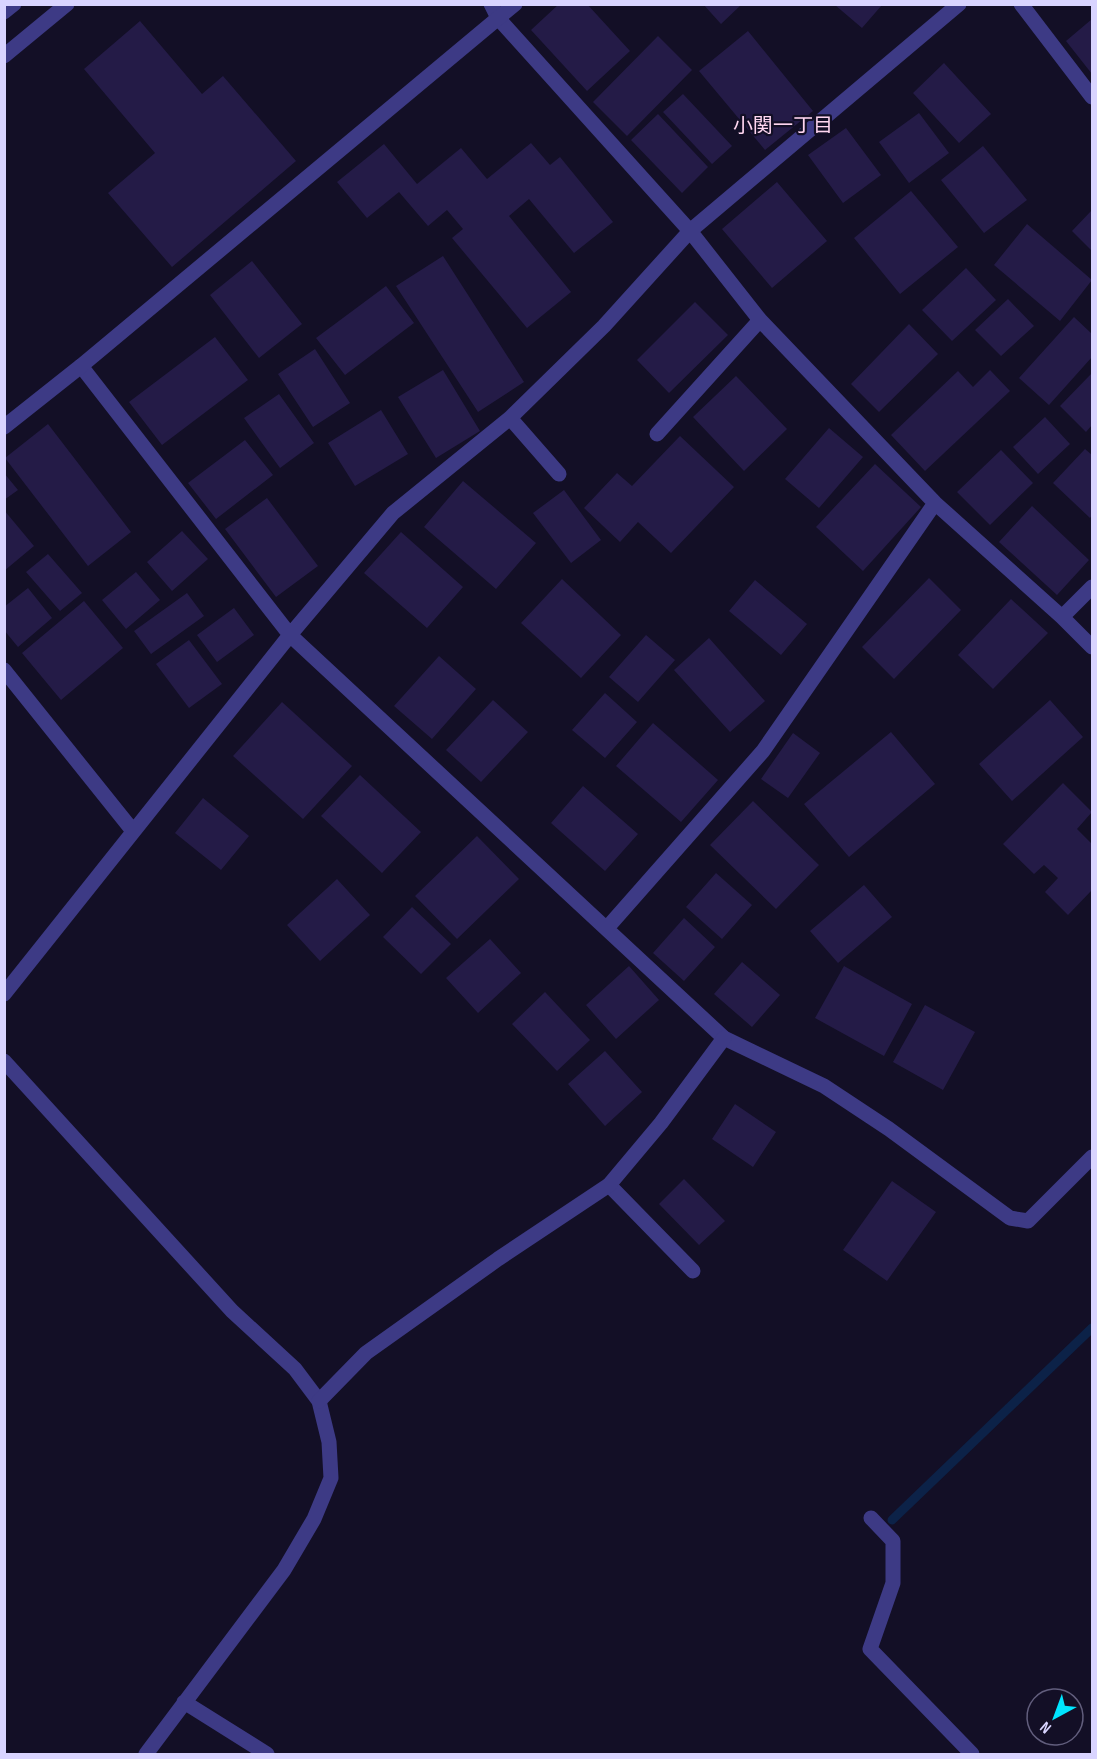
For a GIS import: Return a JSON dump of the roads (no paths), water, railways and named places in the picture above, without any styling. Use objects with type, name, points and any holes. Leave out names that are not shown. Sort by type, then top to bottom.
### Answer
[{"type":"street","points":[[4,12],[14,4]]},
{"type":"street","points":[[4,56],[67,4]]},
{"type":"street","points":[[4,427],[81,366],[495,11],[515,4]]},
{"type":"street","points":[[4,994],[290,635],[393,513],[510,418],[604,326],[690,231],[959,4]]},
{"type":"street","points":[[1021,4],[1092,97]]},
{"type":"street","points":[[495,11],[690,231],[760,320],[934,503],[1062,617],[1092,647]]},
{"type":"street","points":[[657,434],[760,320]]},
{"type":"street","points":[[81,366],[290,635],[724,1038],[824,1086],[1010,1218],[1028,1221],[1092,1157]]},
{"type":"street","points":[[510,418],[559,474]]},
{"type":"street","points":[[607,928],[763,751],[934,503]]},
{"type":"street","points":[[1062,617],[1092,587]]},
{"type":"street","points":[[4,670],[133,831]]},
{"type":"street","points":[[319,1401],[366,1353],[498,1259],[609,1185],[662,1123],[724,1038]]},
{"type":"street","points":[[4,1061],[232,1311],[296,1369],[319,1401],[329,1442],[331,1478],[314,1519],[284,1570],[146,1755]]},
{"type":"street","points":[[609,1185],[693,1271]]},
{"type":"street","points":[[871,1518],[893,1541],[893,1583],[870,1649],[972,1755]]},
{"type":"street","points":[[184,1702],[267,1755]]},
{"type":"waterway","points":[[892,1520],[1092,1328]]},
{"type":"district","name":"小関一丁目","points":[[783,126]]}]
